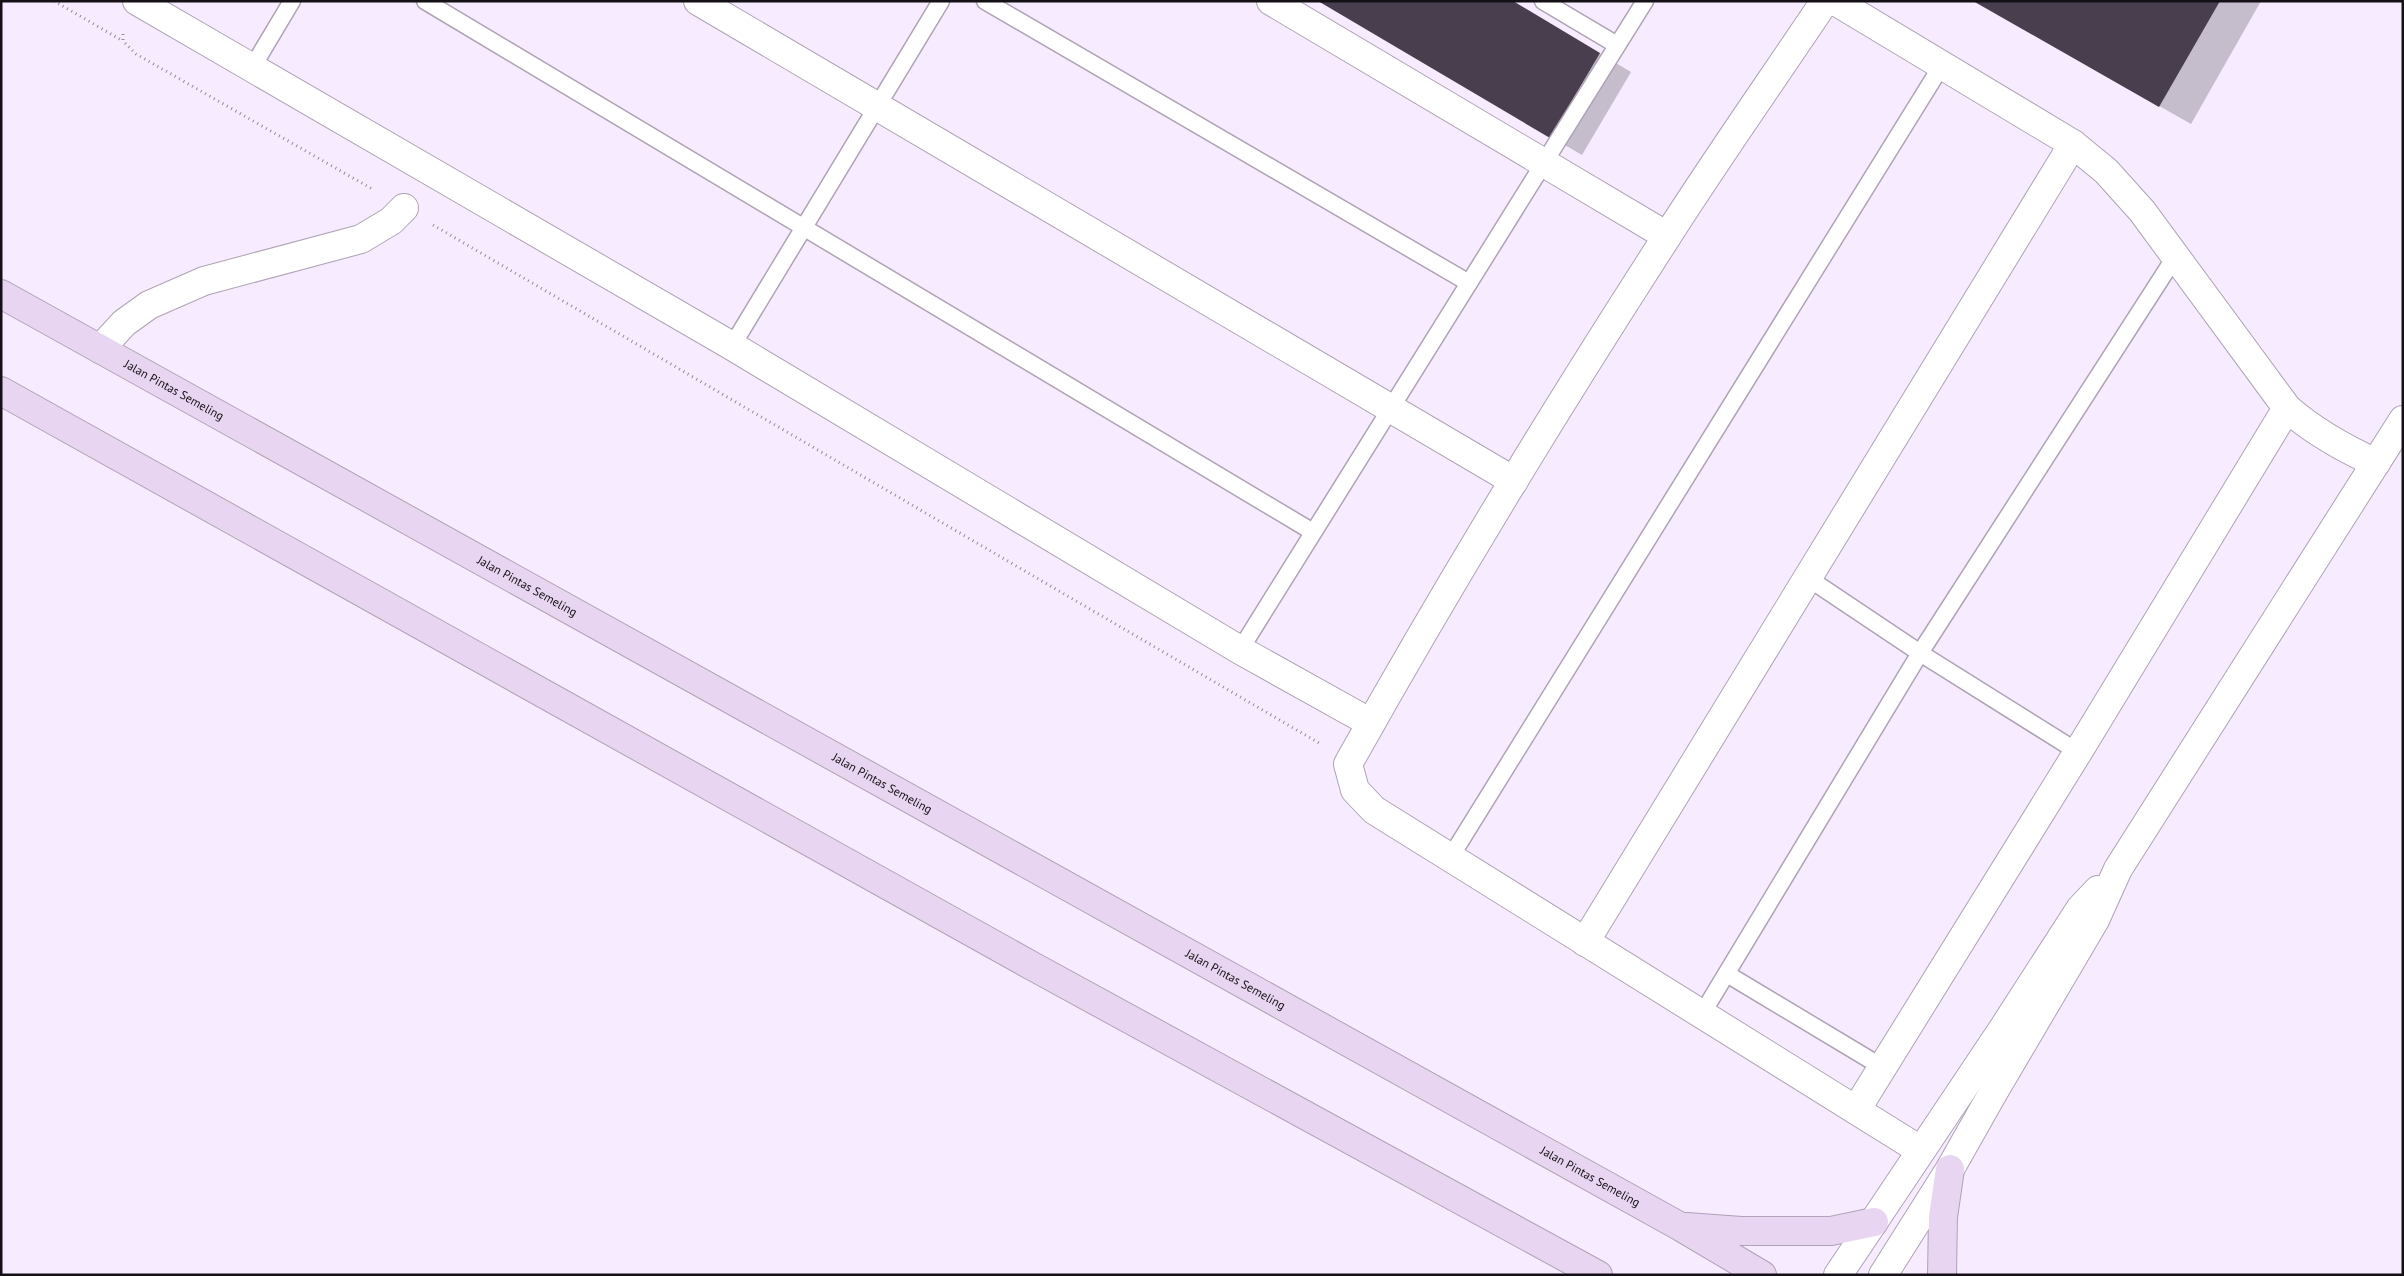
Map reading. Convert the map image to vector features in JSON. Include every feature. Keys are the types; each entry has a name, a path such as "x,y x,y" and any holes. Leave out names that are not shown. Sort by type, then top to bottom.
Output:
{"main road":[{"name":"Jalan Pintas Semeling","path":"1,294 1681,1227 1762,1275"},
{"path":"1,391 1034,967 1598,1275"},
{"path":"1942,1275 1943,1217 1950,1169"},
{"path":"1681,1227 1796,1232 1831,1230 1874,1222"}],"street":[{"path":"137,1 732,346 1240,650 1371,723"},
{"path":"698,1 1514,481"},
{"path":"1271,1 1666,236"},
{"path":"1825,1 1666,236 1514,481 1348,764 1355,790 1374,810 1920,1150"},
{"path":"1835,1 2074,144 2106,172 2142,211 2287,408 2335,444 2376,463"},
{"path":"1585,942 2074,144"},
{"path":"100,349 124,323 149,305 204,281 360,239 391,221 404,208"},
{"path":"1856,1110 2078,752 2287,408"},
{"path":"1883,1275 1950,1169 1997,1084 2095,920 2118,869 2403,420"},
{"path":"1838,1275 2004,1027 2080,909 2118,869"}],"lane":[{"path":"252,68 292,1"},
{"path":"425,1 1313,532"},
{"path":"732,346 941,1"},
{"path":"985,1 1469,283"},
{"path":"1543,1 1617,45"},
{"path":"1240,650 1645,1"},
{"path":"1450,858 1942,65"},
{"path":"1702,1014 1920,653 2175,257"},
{"path":"1808,578 1920,653 2078,752"},
{"path":"1727,974 1882,1067"}],"path":[{"path":"54,1 123,41 136,54 404,208 1331,751 1348,764"},
{"path":"122,29 123,41"}],"building":[{"path":"1318,1 1513,1 1600,53 1550,138"},
{"path":"1973,1 2220,1 2159,107"}]}
